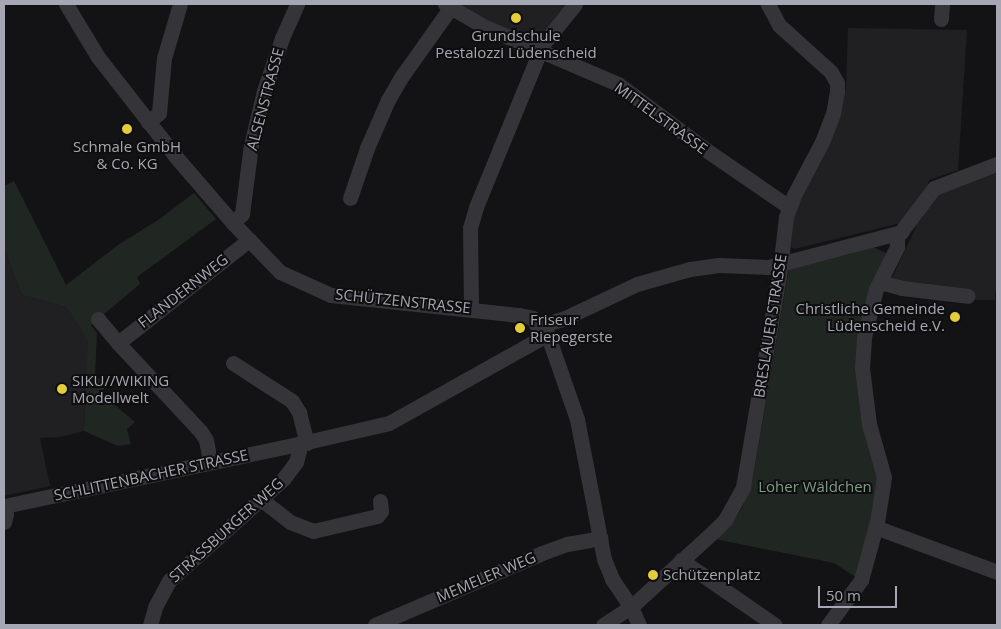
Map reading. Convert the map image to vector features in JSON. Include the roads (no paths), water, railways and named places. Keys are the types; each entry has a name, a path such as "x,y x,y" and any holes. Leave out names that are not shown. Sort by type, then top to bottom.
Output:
{"street":[{"name":"SCHÜTZENSTRASSE","path":"66,4 98,57 148,122 233,222 280,272 331,295 471,308 533,318 539,331 547,333 577,419 600,538 609,572 631,606 640,625"},
{"path":"148,122 159,113 163,63 180,4"},
{"name":"ALSENSTRASSE","path":"233,222 242,214 251,145 264,91 282,38 297,4"},
{"path":"471,308 470,228 476,207 540,50 575,4"},
{"name":"BRESLAUER STRASSE","path":"603,625 631,606 725,520 743,487 789,207 822,142 837,98 837,82 828,68 779,25 768,4"},
{"path":"941,19 942,4"},
{"path":"350,198 367,148 388,100 448,5"},
{"name":"MITTELSTRASSE","path":"448,5 485,27 618,84 709,152 789,207"},
{"path":"828,625 861,580 875,527 884,477 869,424 862,355 867,324 880,282 897,247 897,237 934,188 997,164"},
{"name":"SCHLITTENBACHER STRASSE","path":"4,506 389,423 541,338 549,323 565,318 637,284 667,275 719,265 768,267 901,232"},
{"name":"FLANDERNWEG","path":"118,343 249,240"},
{"path":"880,282 902,288 968,296"},
{"path":"98,319 201,432 206,440 210,462"},
{"path":"233,363 292,401 300,412 303,443"},
{"name":"STRASSBURGER WEG","path":"150,625 154,607 169,581 262,500 291,470 303,443"},
{"path":"262,500 290,522 313,531 377,516 382,509 380,501"},
{"path":"4,506 6,513 4,522"},
{"path":"875,527 997,572"},
{"name":"MEMELER WEG","path":"375,625 542,553 567,544 600,538"},
{"path":"681,560 703,578 775,625"}],"place":[{"name":"Grundschule Pestalozzi Lüdenscheid","path":"516,18"},
{"name":"Schmale GmbH & Co. KG","path":"127,129"},
{"name":"Christliche Gemeinde Lüdenscheid e.V.","path":"955,317"},
{"name":"Friseur Riepegerste","path":"520,328"},
{"name":"SIKU//WIKING Modellwelt","path":"62,389"},
{"name":"Schützenplatz","path":"653,575"}],"park label":[{"name":"Loher Wäldchen","path":"815,487"}]}
